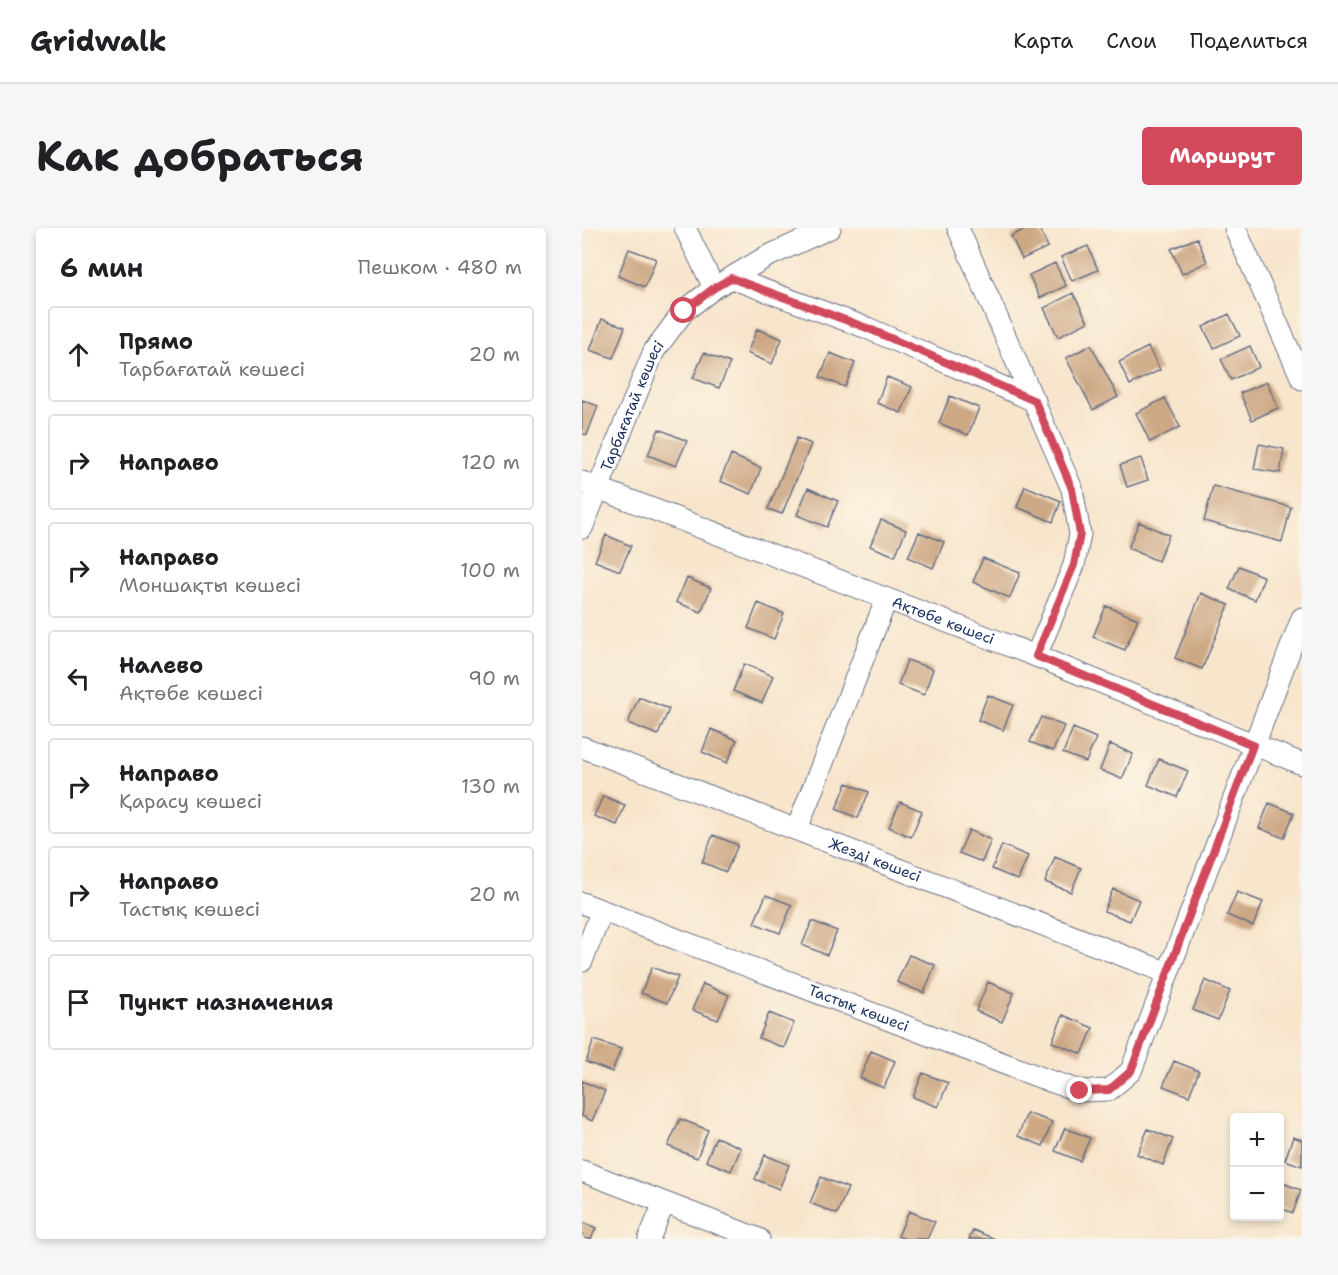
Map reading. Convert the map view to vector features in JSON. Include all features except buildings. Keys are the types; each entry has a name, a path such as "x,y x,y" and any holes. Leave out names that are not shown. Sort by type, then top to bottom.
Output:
{"street":[{"path":"686,228 722,283 867,328 1035,401"},
{"name":"Тарбағатай көшесі","path":"582,528 590,485 654,351 684,311 722,283 766,257 830,228"},
{"path":"958,228 1072,489 1080,534 1074,565 1036,656"},
{"path":"1235,228 1302,379"},
{"name":"Ақтөбе көшесі","path":"590,485 1036,656 1302,764"},
{"path":"797,829 886,600"},
{"path":"1167,974 1302,618"},
{"name":"Жезді көшесі","path":"582,747 1167,974"},
{"name":"Тастық көшесі","path":"582,903 1080,1091 1109,1090 1131,1071 1167,974"},
{"path":"582,961 602,910"},
{"path":"582,1171 759,1239"},
{"path":"649,1239 664,1203"}],"route":[{"path":"684,311 731,278 867,328 1035,401 1072,489 1080,534 1074,565 1036,656 1253,745 1131,1071 1109,1090 1080,1091"}]}
